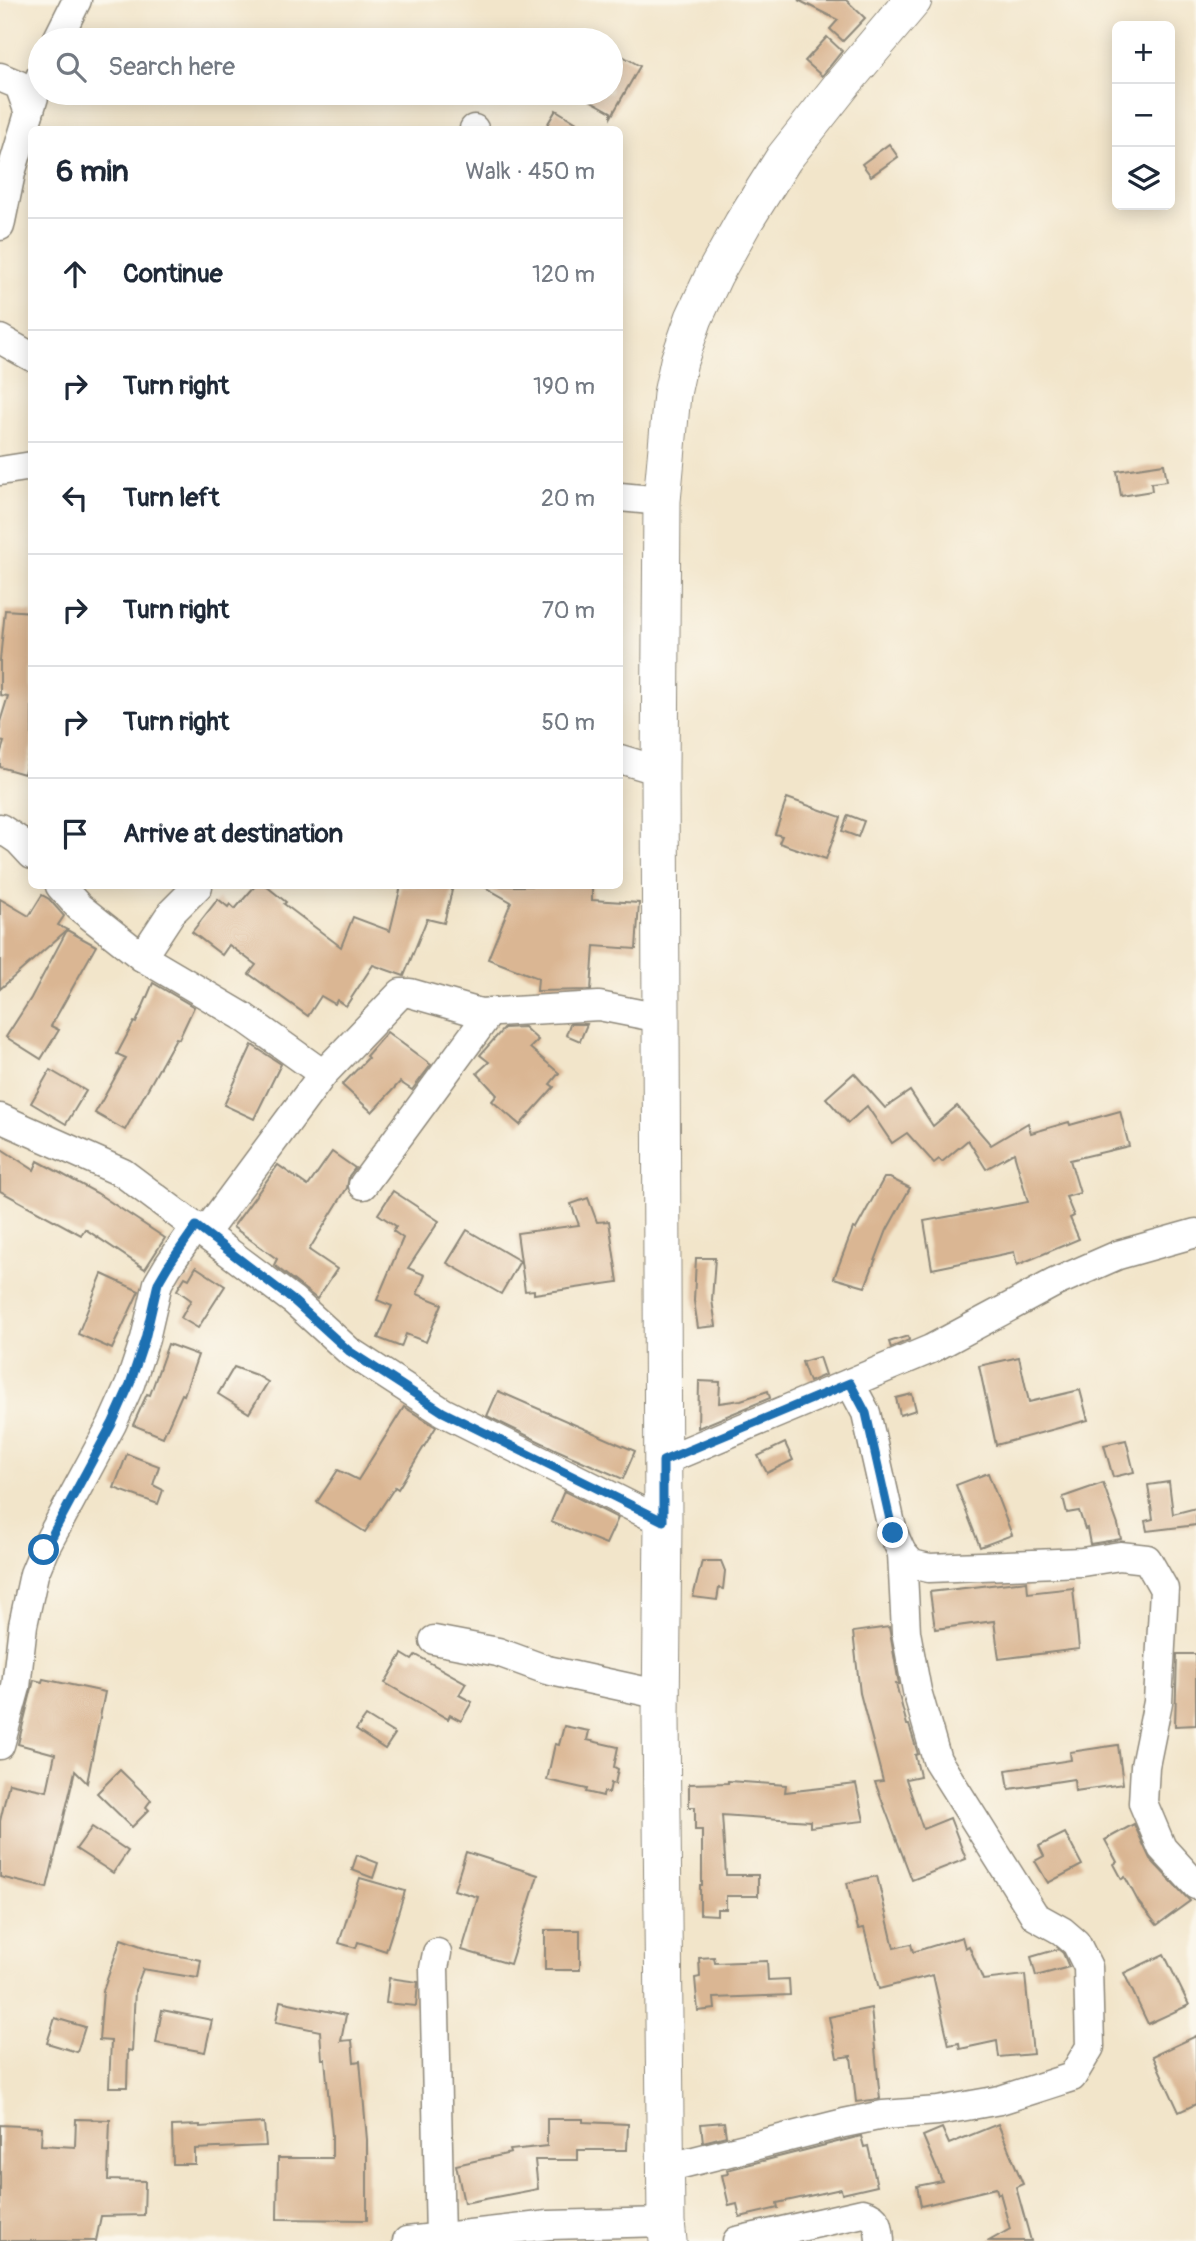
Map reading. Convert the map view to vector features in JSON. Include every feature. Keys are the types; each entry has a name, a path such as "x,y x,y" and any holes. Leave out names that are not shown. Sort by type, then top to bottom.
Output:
{"main road":[{"path":"667,2232 662,1695 660,771 662,501 672,394 679,361 694,318 714,275 784,158 913,0"}],"street":[{"path":"63,28 78,0"},
{"path":"0,77 19,85 29,113"},
{"path":"0,226 31,105"},
{"path":"0,339 28,355"},
{"path":"0,471 28,467"},
{"path":"623,497 662,501"},
{"path":"623,760 660,771"},
{"path":"0,828 28,851"},
{"path":"63,889 79,907 142,957 242,1016 323,1074"},
{"path":"142,957 171,913 195,889"},
{"path":"0,1745 16,1687 23,1625 34,1574 130,1384 145,1339 158,1283 168,1266 201,1230 323,1074 401,993 410,993 480,1013 599,1006 660,1018"},
{"path":"363,1185 490,1012"},
{"path":"0,1118 123,1172 294,1301 349,1351 443,1412 663,1521"},
{"path":"663,1461 931,1349 1054,1283 1118,1255 1196,1233"},
{"path":"850,1383 866,1413 893,1533 902,1553 912,1564 929,1568 1083,1562 1120,1556 1147,1559 1164,1589 1158,1702 1145,1766 1143,1803 1162,1848 1196,1885"},
{"path":"666,2168 844,2123 1000,2100 1072,2077 1090,2047 1088,1967 1076,1942 1035,1916 937,1760 917,1691 906,1632 902,1553"},
{"path":"435,1640 498,1652 547,1670 662,1695"},
{"path":"437,1953 434,1968 440,2238"},
{"path":"737,2241 863,2213 872,2215 879,2224 880,2241"},
{"path":"407,2241 548,2225 667,2232"}],"building":[{"path":"798,0 846,0 865,18 843,41 830,29 838,20"},
{"path":"827,37 842,51 822,76 805,61"},
{"path":"623,56 640,66 623,96"},
{"path":"598,105 618,105 611,117 611,112"},
{"path":"556,110 582,126 546,126"},
{"path":"889,144 898,157 871,176 862,164"},
{"path":"1164,464 1167,481 1151,483 1152,491 1121,496 1117,471"},
{"path":"5,610 28,612 28,760 24,774 0,767 4,742 0,741 0,722 8,696 0,695"},
{"path":"787,798 841,817 826,859 779,843 782,836 775,834"},
{"path":"848,815 864,821 858,837 842,831"},
{"path":"252,889 270,889 286,902 284,904 341,947 353,917 390,931 400,889 452,889 444,923 427,919 404,976 373,965 346,1006 337,1000 335,1004 321,996 308,1016 249,974 256,965 229,945 222,955 192,932 218,899 235,909"},
{"path":"488,889 592,889 592,900 639,903 636,949 594,946 591,990 537,991 538,978 488,959 511,902"},
{"path":"42,895 64,916 58,925 67,930 0,989 0,899 29,916"},
{"path":"67,930 96,946 51,1026 59,1030 41,1059 6,1037 31,998"},
{"path":"153,983 194,1007 179,1039 176,1038 125,1130 95,1113 126,1058 117,1054 134,1022 136,1023"},
{"path":"570,1024 587,1024 580,1041 566,1035"},
{"path":"524,1027 538,1040 530,1048 559,1073 550,1084 554,1087 520,1125 492,1101 497,1095 477,1073 489,1062 480,1055 504,1028"},
{"path":"387,1032 431,1065 412,1090 400,1082 372,1112 342,1085 368,1058 366,1056"},
{"path":"252,1045 281,1064 254,1119 224,1105"},
{"path":"50,1070 86,1091 66,1124 31,1103"},
{"path":"854,1073 885,1108 910,1091 933,1126 957,1106 991,1145 1028,1123 1031,1133 1120,1111 1129,1146 1070,1160 1080,1193 1066,1197 1074,1216 1070,1218 1079,1239 1017,1265 1014,1252 932,1269 924,1221 1028,1202 1014,1153 986,1169 968,1140 942,1162 939,1159 934,1163 907,1133 892,1143 867,1106 848,1123 826,1098"},
{"path":"0,1148 34,1170 38,1161 97,1193 165,1238 145,1269 85,1229 81,1235 0,1191"},
{"path":"332,1152 355,1168 349,1176 347,1188 309,1250 337,1269 317,1299 274,1265 277,1259 233,1227 278,1165 308,1186"},
{"path":"884,1178 890,1178 910,1188 887,1230 865,1287 834,1278 853,1228 856,1229"},
{"path":"393,1191 439,1221 408,1268 425,1275 417,1294 442,1304 426,1342 406,1334 401,1347 378,1338 392,1306 377,1300 403,1238 393,1231 396,1226 378,1214"},
{"path":"588,1198 597,1222 609,1221 618,1282 534,1294 534,1290 525,1291 517,1233 579,1225 571,1204"},
{"path":"467,1230 520,1261 501,1294 447,1263"},
{"path":"696,1258 715,1258 712,1300 716,1326 698,1328 694,1301"},
{"path":"196,1267 225,1286 198,1328 181,1318 191,1300 177,1290 185,1277 189,1279"},
{"path":"102,1274 139,1291 112,1349 78,1334"},
{"path":"908,1336 909,1340 891,1348 889,1342"},
{"path":"168,1344 198,1355 184,1395 182,1394 163,1437 133,1425 147,1394 150,1395"},
{"path":"819,1357 825,1375 809,1382 802,1362"},
{"path":"1019,1357 1029,1402 1080,1390 1088,1420 996,1445 979,1366"},
{"path":"234,1367 268,1382 249,1413 218,1394"},
{"path":"699,1381 720,1382 719,1403 741,1400 768,1391 770,1398 698,1428"},
{"path":"498,1391 635,1451 623,1479 487,1416"},
{"path":"912,1394 916,1410 900,1415 896,1398"},
{"path":"404,1407 436,1427 398,1489 395,1487 365,1532 317,1502 338,1470 358,1480"},
{"path":"1126,1440 1134,1472 1113,1477 1104,1445"},
{"path":"785,1443 793,1460 767,1473 758,1456"},
{"path":"127,1454 159,1466 153,1485 163,1490 158,1504 114,1488"},
{"path":"988,1473 1012,1535 980,1547 956,1485"},
{"path":"1169,1482 1173,1514 1196,1508 1196,1525 1147,1531 1145,1521 1153,1519 1148,1485"},
{"path":"1103,1483 1121,1539 1090,1544 1087,1528 1085,1529 1079,1511 1067,1513 1063,1497"},
{"path":"564,1491 618,1518 606,1544 551,1522"},
{"path":"702,1561 721,1561 725,1571 723,1589 719,1588 717,1600 693,1597"},
{"path":"1027,1581 1028,1593 1073,1588 1079,1649 999,1659 994,1621 935,1629 930,1592"},
{"path":"889,1627 899,1684 896,1684 918,1754 915,1755 920,1776 906,1779 923,1829 950,1818 966,1859 912,1880 875,1782 883,1781 860,1693 853,1632"},
{"path":"402,1654 412,1660 416,1655 466,1683 459,1695 472,1702 461,1721 450,1715 448,1719 385,1683"},
{"path":"1177,1654 1196,1654 1196,1725 1175,1726"},
{"path":"43,1679 105,1692 87,1783 75,1771 47,1888 0,1877 0,1821 9,1783 47,1791 55,1754 18,1744 34,1680 42,1682"},
{"path":"366,1716 395,1734 385,1749 356,1730"},
{"path":"564,1726 589,1731 587,1740 618,1747 614,1767 618,1769 615,1784 611,1783 609,1793 604,1792 603,1796 586,1792 587,1789 547,1780 555,1744 559,1745"},
{"path":"1118,1745 1123,1784 1075,1791 1074,1779 1009,1789 1006,1770 1071,1760 1070,1752"},
{"path":"120,1770 151,1800 146,1807 149,1810 132,1827 97,1793"},
{"path":"728,1781 786,1785 785,1792 856,1784 864,1821 810,1827 810,1821 722,1815 726,1875 758,1875 758,1896 726,1896 726,1909 717,1909 717,1915 700,1914 702,1830 695,1830 695,1807 689,1807 689,1784"},
{"path":"1134,1824 1150,1859 1190,1901 1157,1925 1139,1903 1125,1877 1122,1879 1114,1864 1117,1862 1105,1840"},
{"path":"92,1827 128,1851 113,1873 76,1849"},
{"path":"1065,1833 1082,1865 1048,1883 1035,1861 1044,1856 1039,1846"},
{"path":"466,1852 538,1875 510,1964 462,1950 478,1897 454,1890"},
{"path":"357,1855 378,1863 373,1878 352,1870"},
{"path":"877,1876 894,1948 911,1944 913,1952 962,1937 965,1948 969,1946 983,1980 1025,1975 1033,2054 999,2057 997,2041 960,2049 959,2043 949,2045 933,1975 879,1989 864,1928 858,1929 847,1883"},
{"path":"360,1878 405,1891 386,1951 358,1942 356,1948 339,1943"},
{"path":"545,1930 580,1930 580,1970 545,1970"},
{"path":"121,1939 158,1952 201,1960 198,1978 143,1969 135,1990 127,2087 109,2087 111,2041 99,2040 103,1991"},
{"path":"1058,1949 1063,1953 1069,1967 1036,1976 1031,1957"},
{"path":"1164,1954 1189,2005 1148,2024 1124,1973"},
{"path":"714,1957 715,1963 767,1961 768,1980 789,1979 790,1995 714,1998 715,2009 698,2011 695,1978 700,1977 699,1958"},
{"path":"389,1978 418,1982 416,2006 386,2003"},
{"path":"280,2001 346,2015 341,2041 352,2040 354,2062 360,2061 367,2140 367,2220 277,2219 278,2158 332,2158 325,2059 322,2059 320,2031 276,2022"},
{"path":"871,2008 880,2099 856,2102 851,2056 837,2058 829,2017"},
{"path":"162,2010 212,2020 205,2052 156,2043"},
{"path":"55,2018 85,2027 77,2052 47,2043"},
{"path":"1196,2036 1196,2104 1179,2112 1153,2056"},
{"path":"76,2119 110,2120 108,2180 145,2181 144,2215 101,2216 96,2241 0,2241 0,2125 42,2127 41,2145 75,2147"},
{"path":"547,2119 583,2119 583,2122 628,2124 627,2150 578,2150 578,2160 535,2160 538,2189 464,2203 456,2165 511,2153 510,2150 547,2146"},
{"path":"724,2122 726,2136 703,2142 701,2124"},
{"path":"264,2123 266,2146 195,2149 195,2164 173,2164 172,2126"},
{"path":"998,2124 1023,2184 1016,2187 1031,2241 989,2241 1010,2229 1000,2193 998,2194 996,2188 921,2206 917,2186 942,2181 923,2136 942,2128 949,2144"},
{"path":"861,2136 864,2147 868,2146 877,2186 842,2194 841,2189 777,2203 778,2208 740,2217 737,2204 729,2206 722,2175 728,2174 727,2170"}],"route":[{"path":"44,1550 112,1424 130,1384 145,1339 158,1283 196,1226 294,1301 349,1351 443,1412 663,1521 663,1461 850,1383 866,1413 893,1533"}]}
